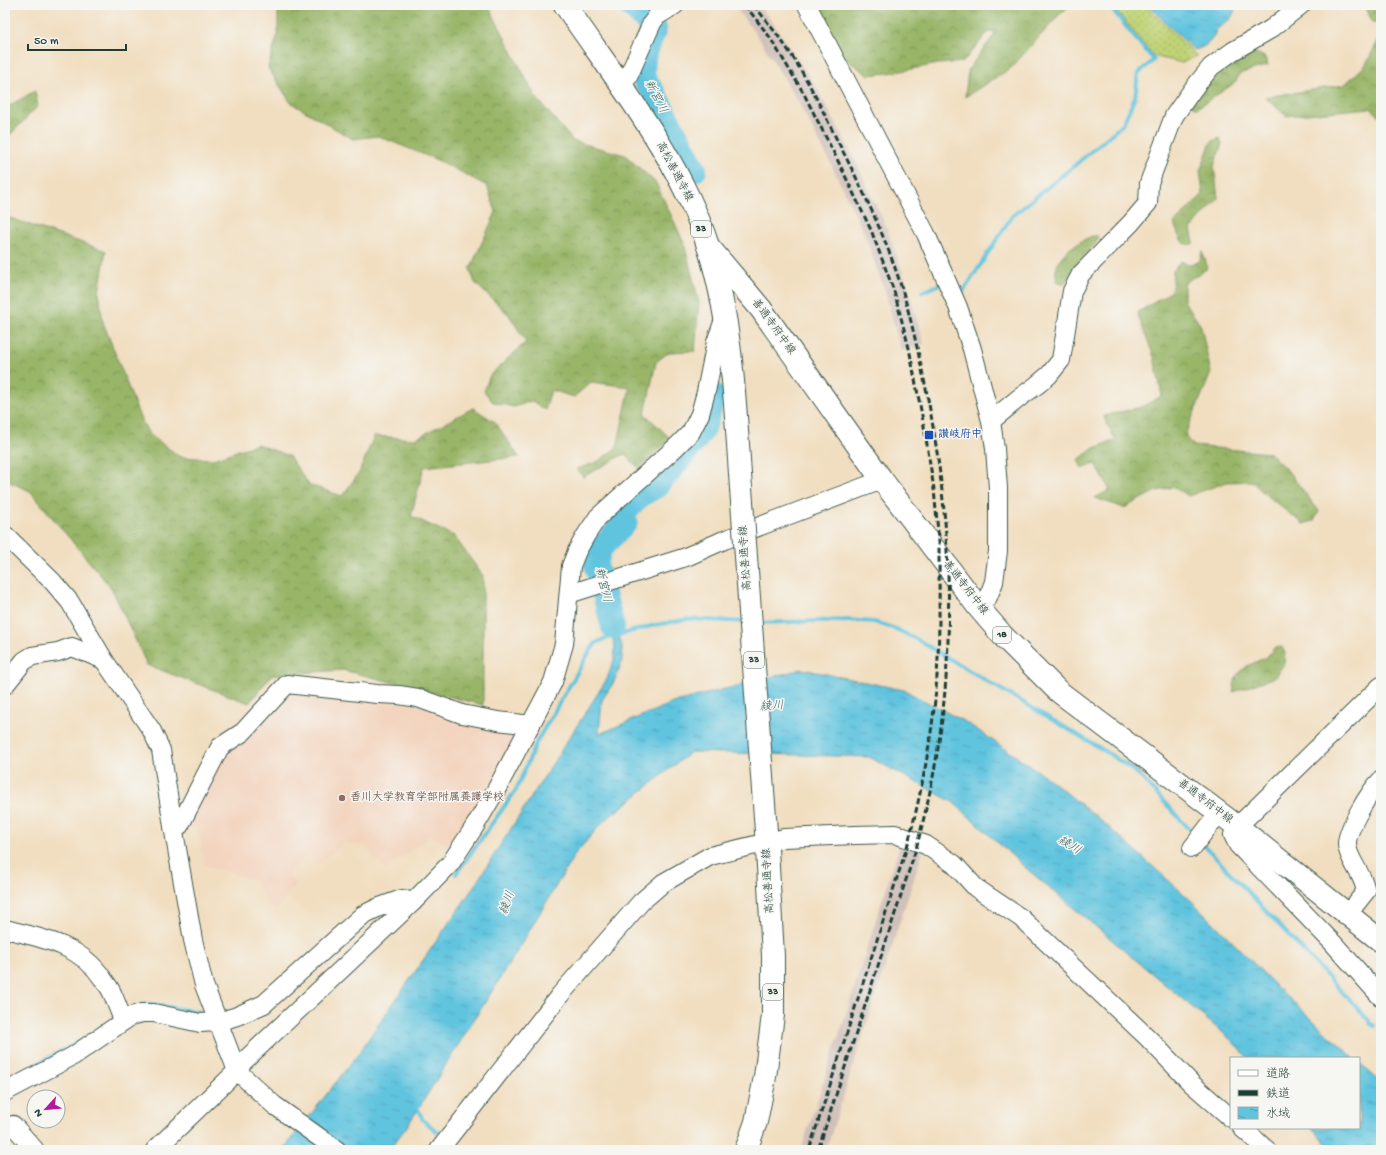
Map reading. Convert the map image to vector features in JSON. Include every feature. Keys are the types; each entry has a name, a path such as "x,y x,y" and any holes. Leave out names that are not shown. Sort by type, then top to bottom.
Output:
{"main road":[{"name":"高松善通寺線","path":"565,5 657,139 687,195 708,246 725,315 736,411 773,956 773,1015 765,1077 756,1122 746,1150"},
{"name":"善通寺府中線","path":"708,246 754,301 882,480 979,608 1003,636 1058,691 1238,827 1381,941"},
{"path":"725,315 733,306 742,300 749,298 754,301"}],"street":[{"path":"621,86 628,77 657,16 676,5"},
{"path":"807,5 922,227 958,307 972,349 991,421 998,488 998,551 994,582 988,597 979,608"},
{"path":"991,421 1018,398 1037,386 1049,375 1061,360 1072,291 1081,274 1131,223 1148,203 1149,183 1174,116 1193,89 1211,67 1233,51 1271,29 1301,5"},
{"path":"155,1150 237,1071 242,1062 413,902 450,864 496,790 554,682 564,644 571,566 586,535 598,518 660,463 691,432 700,414 716,342 725,315"},
{"path":"569,594 686,557 724,540 882,480"},
{"path":"5,535 53,582 70,602 104,660 152,731 161,750 193,940 204,984 237,1071 274,1105 337,1150"},
{"path":"5,685 24,661 32,656 58,652 72,647 104,660"},
{"path":"173,826 180,825 220,747 242,732 287,684 418,698 462,714 498,721 531,725"},
{"path":"1381,686 1238,827 1234,835 1238,845 1333,943 1381,997"},
{"path":"1347,915 1366,891 1363,880 1351,857 1347,845 1350,834 1368,796 1381,780"},
{"path":"1197,841 1219,813"},
{"path":"439,1150 560,995 641,902 663,883 710,856 766,837 784,838 895,834 926,845 954,864 976,888 1021,918 1148,1038 1191,1083 1230,1117"},
{"path":"5,1092 73,1056 121,1016 131,1016 154,1012 200,1023 218,1022 237,1016 264,1004 363,916 377,908 402,899 413,902"},
{"path":"5,929 44,939 69,948 92,965 103,978 113,995 121,1016"},
{"path":"5,1128 13,1125 35,1150"},
{"path":"1243,1129 1267,1150"}],"shaded area":[{"path":"734,5 759,5 778,30 815,85 852,154 885,224 907,284 924,344 901,351 886,294 864,233 831,164 796,98 761,41"},
{"path":"291,689 428,706 439,718 465,719 518,729 492,786 452,848 430,836 386,870 365,846 343,844 318,864 308,852 287,874 296,885 277,910 268,906 255,881 205,865 197,830 185,824 225,749"},
{"path":"900,845 923,851 826,1150 801,1150 848,1008"}],"green space":[{"path":"278,5 488,5 535,96 573,141 625,155 656,183 684,243 699,303 695,351 669,352 656,362 645,414 671,439 639,468 624,454 583,477 577,469 597,462 617,447 630,387 591,382 574,397 551,390 545,410 532,401 514,407 493,402 484,391 490,375 526,342 509,315 475,283 470,269 496,212 487,186 442,162 378,136 353,139 291,103 268,68 278,34"},
{"path":"816,5 1071,5 1060,14 1011,68 965,97 968,70 996,33 988,32 963,62 938,64 896,72 868,75 842,56"},
{"path":"1112,5 1145,5 1197,56 1182,63 1153,56"},
{"path":"1365,5 1381,5 1381,24 1372,22"},
{"path":"1381,35 1381,117 1370,108 1286,116 1265,97 1344,85 1365,66"},
{"path":"1255,53 1265,57 1268,65 1239,74 1236,82 1197,108 1188,103 1214,74 1234,61"},
{"path":"35,91 38,106 5,140 5,108"},
{"path":"1219,138 1222,144 1214,166 1218,198 1191,229 1194,243 1186,244 1180,239 1174,223 1203,194 1200,171 1211,142"},
{"path":"5,207 7,217 106,251 99,293 103,322 141,420 149,434 180,457 213,459 257,444 289,456 309,485 342,496 359,473 374,436 415,439 473,408 495,422 519,457 424,467 411,516 454,536 483,576 483,705 343,670 272,675 249,703 147,665 112,589 30,491 5,480"},
{"path":"1092,236 1098,236 1096,243 1076,265 1064,284 1057,281 1057,265 1060,259 1071,248"},
{"path":"1202,251 1208,268 1184,283 1184,301 1201,326 1211,373 1185,435 1194,446 1270,453 1288,471 1319,511 1314,521 1303,524 1266,495 1251,481 1227,482 1188,496 1173,487 1154,492 1124,508 1095,498 1110,490 1095,464 1082,468 1078,460 1094,448 1116,440 1108,427 1104,416 1141,407 1162,396 1154,357 1137,313 1172,291 1173,271 1181,261 1191,265 1200,261"},
{"path":"1282,647 1285,653 1284,664 1275,677 1233,692 1236,676 1247,666 1267,657 1274,648"}],"water":[{"path":"1148,5 1236,5 1231,18 1216,30 1211,41 1205,46 1194,50"},
{"name":"綾川","path":"608,594 622,647 622,661 614,682 602,700 599,734 675,702 802,669 904,690 967,723 1041,773 1097,817 1194,903 1279,989 1353,1057 1247,1057 1229,1038 1027,869 953,802 869,757 691,752 603,822 575,854 519,948 408,1125 389,1150 283,1150 358,1054 469,894 607,679 614,660 615,647 602,595"},
{"path":"1360,1064 1381,1082 1381,1150 1332,1150 1313,1129 1360,1129"}],"waterway":[{"name":"新宮川","path":"630,5 655,29 644,57 643,77 654,93 695,170"},
{"path":"959,292 961,295 1012,216 1123,124 1135,97 1138,73 1154,60 1109,5"},
{"path":"922,292 943,283"},
{"name":"新宮川","path":"613,627 596,565 600,549 626,522 621,515 641,495 657,486 695,441 704,428 714,395"},
{"path":"456,874 516,790 537,741 596,643 604,639 655,625 689,619 745,622"},
{"path":"757,623 847,620 874,622 896,629 916,639 1105,751 1136,772 1196,836"},
{"path":"1202,843 1374,1026"},
{"path":"143,1005 151,1004 199,1012"},
{"path":"5,1081 79,1042"},
{"path":"416,1105 423,1120 438,1132"},
{"path":"457,1146 462,1150"}],"railway":[{"path":"745,5 769,36 803,92 871,230 894,291 909,348 924,426 934,489 939,535 939,623 937,676 930,741 922,784 907,847 809,1150"},
{"path":"754,5 800,68 811,88 864,193 896,270 909,314 926,389 941,483 946,530 948,578 946,672 942,719 931,787 916,849 818,1150"}],"place":[{"name":"讃岐府中","path":"929,435"},
{"name":"香川大学教育学部附属養護学校","path":"342,798"}]}
